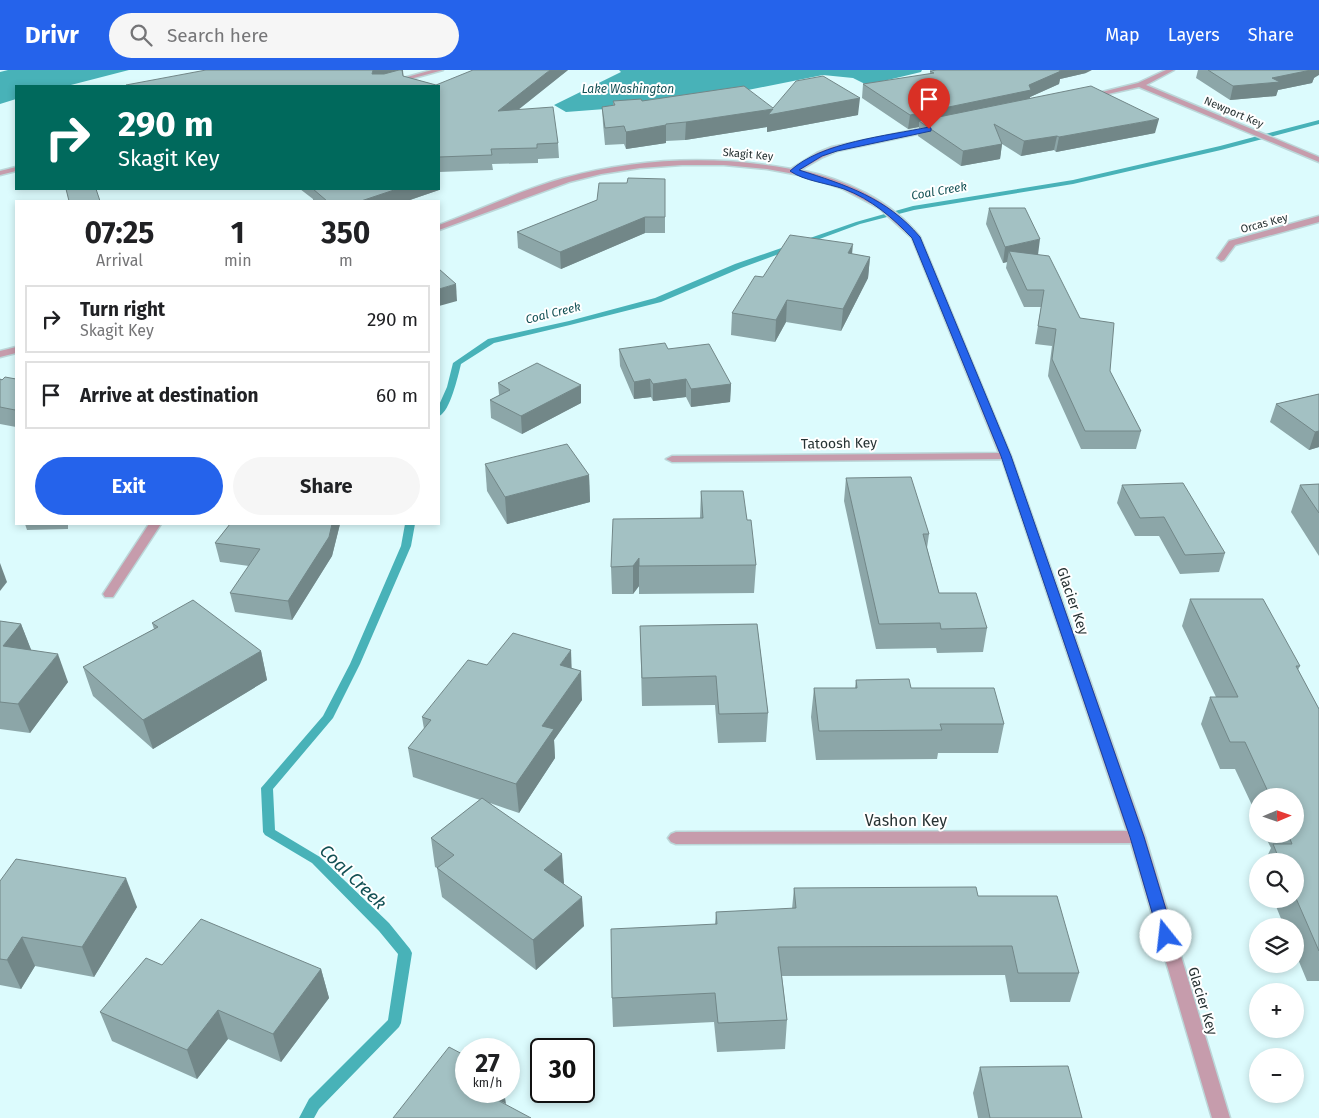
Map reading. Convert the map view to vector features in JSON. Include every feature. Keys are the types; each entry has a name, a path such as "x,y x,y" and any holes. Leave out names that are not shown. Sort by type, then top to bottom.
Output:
{"street":[{"path":"382,85 440,70"},
{"path":"1078,98 1140,85 1171,70"},
{"name":"Newport Key","path":"1140,85 1319,160"},
{"path":"793,171 820,155 835,149 942,127"},
{"name":"Skagit Key","path":"440,228 564,180 602,170 649,165 704,163 793,171"},
{"path":"0,173 15,169"},
{"name":"Glacier Key","path":"793,171 848,188 881,206 916,237 1006,456 1137,837 1221,1118"},
{"name":"Orcas Key","path":"1221,258 1232,243 1319,219"},
{"path":"0,354 15,350"},
{"name":"Tatoosh Key","path":"672,460 1006,456"},
{"path":"109,594 154,525"},
{"name":"Vashon Key","path":"676,838 1137,837"}],"water":[{"path":"8,70 129,70 71,85 15,85 15,99 0,104 0,72"},
{"name":"Lake Washington","path":"619,70 922,70 921,72 867,85 853,78 823,75 683,103 566,112 554,105 621,72"}],"building":[{"path":"206,70 373,70 372,74 384,74 402,70 403,76 436,85 126,85"},
{"path":"473,70 550,70 498,111 553,107 558,143 537,144 537,148 491,149 492,155 440,157 440,85 436,85"},
{"path":"1208,70 1311,70 1272,78 1280,82 1233,86"},
{"path":"930,71 1061,71 1029,85 1031,90 910,115 863,84 934,73"},
{"path":"823,76 860,98 768,115 773,109 666,124 626,132 624,126 605,128 602,107 615,105 613,101 641,99 642,101 744,86 773,108 796,81"},
{"path":"1091,86 1159,119 1059,137 1024,141 994,124 1002,144 963,151 919,121"},
{"path":"628,178 665,179 665,217 645,217 560,252 517,232 597,200 599,183 627,183"},
{"path":"66,190 96,190 100,200 69,200"},
{"path":"314,190 394,190 364,200 326,200"},
{"path":"989,208 1025,208 1040,239 1005,247"},
{"path":"790,235 853,244 848,253 870,257 843,309 787,300 776,320 732,313 755,276 763,277"},
{"path":"1009,251 1049,256 1080,318 1114,323 1110,371 1141,431 1085,431 1052,359 1056,329 1038,326 1044,290 1027,290"},
{"path":"440,270 456,284 440,289"},
{"path":"665,343 668,349 709,344 731,384 691,389 686,379 653,384 650,379 634,382 619,349"},
{"path":"537,363 581,385 521,416 490,400 510,390 498,383"},
{"path":"5,377 15,379 15,410 0,407 0,379 2,380"},
{"path":"1319,394 1319,431 1315,432 1276,404"},
{"path":"567,444 589,475 505,497 485,464"},
{"path":"911,477 929,534 923,534 939,593 976,593 987,628 941,629 940,623 879,624 846,478"},
{"path":"1183,483 1225,553 1185,555 1164,517 1140,518 1122,485"},
{"path":"1319,484 1319,513 1300,485"},
{"path":"701,491 743,491 747,520 751,520 756,565 639,566 639,558 633,566 611,567 613,519 703,518"},
{"path":"229,525 332,525 329,537 288,601 230,593 260,549 215,543"},
{"path":"1190,599 1263,599 1300,666 1296,666 1319,709 1319,951 1300,908 1304,908 1304,853 1277,853 1273,844 1304,843 1304,788 1266,788 1245,742 1230,742 1210,697 1238,697"},
{"path":"193,600 261,651 143,720 83,667 158,627 152,623"},
{"path":"0,621 21,624 3,646 58,654 18,704 0,702"},
{"path":"757,624 768,713 719,714 716,676 642,678 640,626"},
{"path":"513,633 571,650 560,665 581,671 542,726 554,729 516,784 408,748 431,720 422,717 468,660 487,665"},
{"path":"909,679 911,688 994,688 1004,724 940,724 942,730 819,731 814,688 857,688 856,680"},
{"path":"482,798 562,854 544,870 582,897 533,940 437,868 454,855 431,838"},
{"path":"16,859 126,878 82,947 22,937 7,960 0,959 0,881"},
{"path":"976,887 978,896 1057,896 1079,973 1018,973 1012,946 778,947 787,1020 718,1023 715,993 612,998 611,929 717,924 716,912 796,908 794,888"},
{"path":"201,919 321,969 273,1034 218,1010 187,1050 100,1012 146,958 162,965"},
{"path":"449,1047 455,1050 455,1103 503,1103 531,1118 393,1118"},
{"path":"1068,1066 1082,1118 990,1118 980,1067"}],"waterway":[{"name":"Coal Creek","path":"440,412 451,387 457,363 491,341 658,300 738,266 858,223 913,208 1073,182 1221,148 1319,122"},
{"name":"Coal Creek","path":"306,1118 314,1104 394,1023 405,953 384,927 316,860 269,832 267,788 327,718 355,664 406,546 410,525"}],"route":[{"path":"929,129 835,149 820,155 793,171 848,188 876,202 899,220 916,237 1006,456 1137,837 1166,936"}]}
